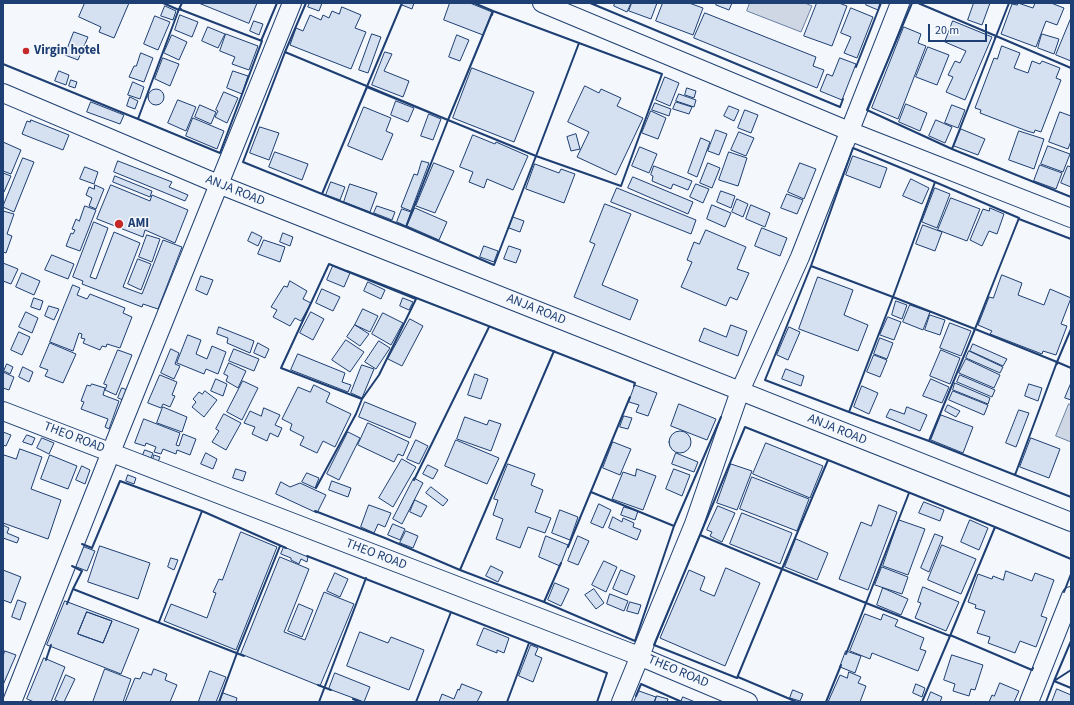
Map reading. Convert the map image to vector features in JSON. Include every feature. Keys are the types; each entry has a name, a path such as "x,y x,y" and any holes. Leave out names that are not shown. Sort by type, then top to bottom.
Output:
{"street":[{"path":"12,702 218,184 292,3"},
{"path":"542,3 849,131 1071,218"},
{"path":"621,702 694,524 740,391 800,257 900,3"},
{"name":"ANJA ROAD","path":"3,93 218,184 1071,522"},
{"name":"THEO ROAD","path":"3,410 639,656 748,702"},
{"path":"1028,702 1071,596"}],"shaded area":[{"path":"750,3 805,3 812,6 801,32 747,11"},
{"path":"1069,404 1071,405 1071,442 1056,436"}],"building":[{"path":"85,3 129,3 114,38 99,32 101,27 79,17"},
{"path":"199,3 257,3 249,23"},
{"path":"310,3 322,3 319,11 308,7"},
{"path":"403,3 414,3 412,9 402,5"},
{"path":"450,3 470,3 492,12 483,35 444,20"},
{"path":"615,3 631,3 627,12 614,6"},
{"path":"632,3 657,3 651,19 629,11"},
{"path":"663,3 689,3 703,8 693,35 656,21"},
{"path":"717,3 732,3 729,10 716,5"},
{"path":"817,3 839,3 847,6 832,46 804,36"},
{"path":"867,3 880,3 878,10 866,5"},
{"path":"974,3 990,3 982,25 968,20"},
{"path":"1018,3 1033,8 1035,3 1051,3 1064,8 1057,25 1046,21 1036,47 1001,34 1012,4 1017,5"},
{"path":"165,6 176,11 173,20 161,16"},
{"path":"342,7 361,15 355,28 366,32 351,69 290,45 296,28 303,31 310,15 321,20 323,15 329,18 332,11 339,14"},
{"path":"851,8 873,17 857,58 844,53 851,37 841,33"},
{"path":"705,13 816,57 813,66 824,70 817,88 694,38"},
{"path":"180,15 198,22 192,37 175,30"},
{"path":"155,16 170,22 158,50 144,44"},
{"path":"1071,18 1071,61 1056,55"},
{"path":"254,21 263,24 259,35 250,31"},
{"path":"953,21 992,37 965,100 946,92 953,77 948,75 955,61 960,63 966,51 945,42"},
{"path":"208,27 225,34 218,48 202,41"},
{"path":"904,27 921,34 918,43 926,46 898,119 872,108"},
{"path":"74,32 88,37 78,60 65,55"},
{"path":"226,34 258,46 249,70 232,64 235,57 220,51"},
{"path":"372,34 381,37 368,73 359,70"},
{"path":"1042,34 1059,39 1054,54 1038,48"},
{"path":"172,35 187,42 179,60 164,53"},
{"path":"457,35 469,40 460,61 449,57"},
{"path":"1002,46 1020,53 1014,68 1028,73 1032,61 1040,64 1042,61 1060,68 1056,78 1061,80 1041,132 1035,130 1034,133 1027,131 980,113 981,110 975,108 994,58 997,59"},
{"path":"928,47 949,55 937,85 916,77"},
{"path":"385,52 392,54 384,71 409,81 403,97 372,85"},
{"path":"141,53 153,58 144,82 129,77 134,66 136,66"},
{"path":"163,58 179,64 170,86 155,79"},
{"path":"840,58 856,64 842,100 820,91 827,74 832,76"},
{"path":"472,68 534,92 514,142 453,118"},
{"path":"59,71 69,75 66,85 55,81"},
{"path":"233,71 248,76 242,94 227,88"},
{"path":"665,77 679,83 670,106 656,100"},
{"path":"71,80 77,82 75,88 69,86"},
{"path":"133,82 144,87 140,99 128,95"},
{"path":"585,86 599,93 601,89 621,98 617,106 643,118 616,175 577,157 589,132 568,122"},
{"path":"687,88 696,91 694,98 685,95"},
{"path":"153,89 159,89 164,94 162,103 159,105 153,105 148,100 148,94"},
{"path":"224,92 238,98 227,123 215,117 218,111 216,110"},
{"path":"679,94 696,100 694,107 676,101"},
{"path":"130,97 138,101 135,109 127,106"},
{"path":"178,100 196,107 186,131 168,123"},
{"path":"396,101 414,108 408,122 391,115"},
{"path":"91,102 124,115 120,124 87,112"},
{"path":"676,102 692,107 689,114 673,109"},
{"path":"655,103 671,109 669,116 652,110"},
{"path":"906,104 927,113 920,131 899,122"},
{"path":"200,105 216,112 211,124 195,117"},
{"path":"952,105 965,110 958,128 945,123"},
{"path":"729,106 739,110 734,121 724,116"},
{"path":"364,107 391,118 386,131 393,134 382,160 348,146"},
{"path":"745,110 758,115 751,133 738,128"},
{"path":"651,111 666,118 658,139 642,133"},
{"path":"1060,112 1071,116 1071,141 1068,149 1049,142"},
{"path":"429,114 441,119 433,140 421,136"},
{"path":"193,118 224,131 217,149 186,136"},
{"path":"31,120 69,135 63,150 22,134 27,121 30,122"},
{"path":"936,120 952,127 945,143 929,136"},
{"path":"260,127 279,133 269,160 250,153"},
{"path":"961,129 985,139 978,155 954,146"},
{"path":"716,130 727,134 719,155 708,151"},
{"path":"1019,131 1044,139 1034,169 1009,160"},
{"path":"739,132 754,138 746,156 731,150"},
{"path":"576,134 580,149 571,151 567,137"},
{"path":"473,135 495,144 496,142 528,156 513,190 487,179 484,188 469,182 473,172 460,167"},
{"path":"701,138 710,142 697,177 688,173"},
{"path":"3,142 21,150 11,174 3,171"},
{"path":"1048,146 1070,154 1063,172 1041,164"},
{"path":"640,147 657,154 649,173 632,166"},
{"path":"275,152 308,164 302,180 269,167"},
{"path":"729,152 747,158 738,186 719,180"},
{"path":"853,156 887,168 880,188 846,175"},
{"path":"23,158 34,162 14,212 3,207"},
{"path":"118,161 172,182 169,187 188,195 185,201 114,172"},
{"path":"422,161 429,163 411,211 401,207 414,174 417,175"},
{"path":"434,163 454,171 435,213 416,206"},
{"path":"708,163 720,168 712,188 700,183"},
{"path":"800,163 816,169 804,199 788,192"},
{"path":"535,164 559,173 561,169 575,174 564,203 526,189"},
{"path":"1040,165 1062,173 1056,189 1034,181"},
{"path":"654,166 692,181 688,190 673,184 671,189 652,181 653,176 651,175"},
{"path":"1068,166 1071,167 1071,187 1061,183"},
{"path":"85,167 98,172 94,184 80,179"},
{"path":"3,173 11,176 4,192 3,191"},
{"path":"115,176 152,191 150,197 113,182"},
{"path":"633,177 693,202 688,214 628,188"},
{"path":"911,179 929,188 922,204 903,196"},
{"path":"331,182 345,187 340,200 326,195"},
{"path":"350,184 377,193 370,212 344,202"},
{"path":"696,184 709,189 703,203 690,197"},
{"path":"95,185 104,189 96,209 89,206 92,198 86,195 89,187 94,189"},
{"path":"111,185 150,201 152,195 188,210 175,243 145,230 143,237 97,219"},
{"path":"617,188 696,220 691,234 611,202"},
{"path":"935,188 950,194 937,228 922,222"},
{"path":"721,191 735,196 731,208 717,202"},
{"path":"787,194 803,200 797,214 781,208"},
{"path":"951,198 980,209 967,241 938,230"},
{"path":"737,199 748,204 743,217 732,212"},
{"path":"605,204 631,214 602,285 638,300 630,320 574,297 595,244 590,242"},
{"path":"712,205 731,213 725,227 707,219"},
{"path":"751,205 770,213 765,227 746,219"},
{"path":"85,206 96,210 80,251 66,246 71,233 73,234 75,230 72,229 76,219 79,221"},
{"path":"377,206 395,212 392,220 374,213"},
{"path":"415,208 447,222 439,240 407,226"},
{"path":"990,208 1004,214 997,234 989,231 982,246 970,240 983,209 989,211"},
{"path":"402,209 411,212 406,226 397,222"},
{"path":"3,211 14,214 7,234 12,236 6,253 3,252"},
{"path":"513,217 524,221 520,232 509,228"},
{"path":"94,222 108,228 90,277 96,279 114,232 140,243 123,287 142,294 163,240 182,247 158,309 143,304 142,307 82,284 83,281 73,277"},
{"path":"923,225 942,232 935,251 916,244"},
{"path":"762,228 787,238 780,256 755,246"},
{"path":"706,230 746,247 737,269 749,273 737,300 730,297 726,306 681,287 692,262 687,260 694,242 699,244"},
{"path":"252,232 262,237 258,246 248,241"},
{"path":"283,233 293,237 290,246 280,242"},
{"path":"147,235 160,239 152,262 139,257"},
{"path":"264,240 285,247 280,262 258,254"},
{"path":"484,246 498,251 494,262 480,257"},
{"path":"509,246 521,250 516,263 504,259"},
{"path":"52,255 74,264 68,279 45,270"},
{"path":"138,259 151,264 141,290 128,284"},
{"path":"3,263 18,269 11,284 3,281"},
{"path":"333,266 350,273 344,287 327,280"},
{"path":"22,273 40,281 34,295 16,287"},
{"path":"1002,275 1022,283 1018,295 1044,305 1050,289 1071,298 1061,324 1067,326 1056,355 1043,351 1042,354 990,334 992,331 978,325 989,297 993,298"},
{"path":"201,276 213,280 207,295 196,290"},
{"path":"818,277 853,290 844,315 868,325 858,351 799,329"},
{"path":"290,281 307,291 303,299 311,303 301,321 295,318 290,326 273,317 277,310 271,307 284,286 287,287"},
{"path":"368,282 385,290 381,299 364,291"},
{"path":"73,285 80,288 77,295 87,299 90,294 125,308 123,313 132,317 120,348 107,344 106,347 102,346 100,350 83,343 85,339 81,338 82,334 79,333 73,351 50,342"},
{"path":"322,289 340,297 333,311 316,303"},
{"path":"34,298 43,301 40,310 31,307"},
{"path":"403,298 413,302 409,310 400,306"},
{"path":"896,301 907,305 902,319 892,315"},
{"path":"910,305 930,312 923,330 903,322"},
{"path":"49,306 59,309 54,320 45,316"},
{"path":"363,309 378,316 370,332 355,325"},
{"path":"26,312 38,318 32,333 19,327"},
{"path":"311,312 324,319 313,340 300,333"},
{"path":"383,313 403,323 391,345 372,334"},
{"path":"930,315 945,320 940,335 925,330"},
{"path":"888,317 901,322 894,340 880,335"},
{"path":"410,319 423,326 402,366 388,359"},
{"path":"950,323 971,331 961,356 940,348"},
{"path":"355,325 369,334 360,346 347,337"},
{"path":"731,325 747,331 738,356 699,341 704,328 726,337"},
{"path":"219,327 254,341 250,353 227,343 228,338 217,334"},
{"path":"789,327 800,332 788,360 777,355"},
{"path":"19,332 30,337 22,355 11,350"},
{"path":"188,335 201,340 196,354 207,359 212,346 226,352 218,374 206,369 204,374 177,363"},
{"path":"880,338 893,343 887,359 874,354"},
{"path":"346,340 364,352 350,372 332,360"},
{"path":"379,341 390,348 376,369 365,362"},
{"path":"50,343 76,354 63,383 45,376 48,370 40,367"},
{"path":"258,343 269,349 265,358 254,353"},
{"path":"973,344 1007,359 1003,366 970,351"},
{"path":"171,349 179,353 175,364 180,366 174,379 161,373"},
{"path":"234,349 259,359 254,371 229,361"},
{"path":"118,350 132,355 116,395 105,390 107,385 104,384"},
{"path":"941,350 960,358 950,384 930,376"},
{"path":"969,351 1003,367 1000,373 966,358"},
{"path":"298,354 345,373 342,382 351,385 348,392 291,370"},
{"path":"874,355 887,360 880,377 867,372"},
{"path":"966,359 1000,375 994,388 959,373"},
{"path":"229,363 246,371 238,388 226,381 228,376 224,374"},
{"path":"7,364 13,367 10,374 4,371"},
{"path":"362,365 374,369 362,398 351,393"},
{"path":"23,367 33,372 29,382 19,377"},
{"path":"786,369 804,376 801,386 782,379"},
{"path":"3,372 14,377 9,390 3,388"},
{"path":"475,374 488,379 481,399 468,395"},
{"path":"160,375 177,382 172,395 175,396 170,407 163,404 161,408 148,403"},
{"path":"960,375 995,390 992,397 957,382"},
{"path":"216,379 227,384 223,396 211,391"},
{"path":"931,379 949,387 942,403 923,396"},
{"path":"243,381 258,388 242,420 227,412"},
{"path":"955,383 990,398 988,404 953,390"},
{"path":"1071,383 1071,400 1065,398"},
{"path":"92,384 105,388 103,395 119,401 109,429 105,427 108,419 81,409 84,402 81,401 87,385 90,386"},
{"path":"1029,384 1042,388 1038,401 1025,396"},
{"path":"314,385 330,393 326,402 351,414 335,447 323,441 317,453 300,445 304,437 290,430 292,424 282,419 298,387 310,392"},
{"path":"635,385 657,393 648,416 636,412 639,405 629,402"},
{"path":"862,386 878,393 869,414 854,407"},
{"path":"122,388 127,390 123,400 118,398"},
{"path":"205,391 217,400 204,417 192,407 196,402 193,399 199,392 202,394"},
{"path":"953,391 988,405 984,415 949,400"},
{"path":"365,402 416,423 410,438 359,417"},
{"path":"679,404 716,419 707,440 671,426"},
{"path":"948,405 960,411 956,417 945,411"},
{"path":"163,407 187,417 182,432 157,423"},
{"path":"907,407 927,415 920,431 886,417 890,409 904,414"},
{"path":"264,408 280,415 275,425 282,428 278,437 270,433 267,441 252,434 255,427 244,423 250,411 261,416"},
{"path":"1019,410 1029,413 1016,447 1006,443"},
{"path":"224,414 241,423 226,450 212,442 219,431 216,429"},
{"path":"941,415 973,427 963,453 931,440"},
{"path":"624,416 632,418 628,429 620,427"},
{"path":"465,417 487,425 489,420 501,424 491,451 457,439"},
{"path":"144,419 180,433 176,445 179,446 183,434 196,439 190,455 177,450 176,454 163,449 161,454 154,452 156,447 146,443 145,446 135,443"},
{"path":"368,423 409,442 403,456 398,454 394,462 358,445"},
{"path":"680,431 688,434 691,442 688,450 680,453 672,450 669,442 672,434"},
{"path":"3,432 11,435 6,446 3,445"},
{"path":"348,432 360,438 339,480 327,474"},
{"path":"27,435 35,438 32,445 23,442"},
{"path":"42,438 54,443 49,454 37,448"},
{"path":"1031,438 1060,449 1049,478 1020,467"},
{"path":"416,440 428,446 419,464 407,459"},
{"path":"456,440 499,458 487,484 445,466"},
{"path":"613,442 631,449 620,475 603,468"},
{"path":"766,443 823,466 810,498 753,474"},
{"path":"20,449 42,457 31,489 61,500 48,539 3,523 3,458 4,455 16,459"},
{"path":"145,450 153,453 151,458 143,455"},
{"path":"206,453 217,459 213,469 201,464"},
{"path":"676,453 698,462 694,472 672,464"},
{"path":"50,455 77,466 68,489 41,479"},
{"path":"154,455 160,457 158,462 153,460"},
{"path":"402,459 416,467 393,507 379,498"},
{"path":"508,464 535,474 531,485 543,490 535,512 551,518 545,533 528,527 520,548 496,539 503,519 493,515 498,500 494,499"},
{"path":"731,464 752,471 737,510 717,503"},
{"path":"428,465 438,470 433,479 423,474"},
{"path":"82,466 90,470 85,484 76,480"},
{"path":"236,469 246,472 243,481 233,478"},
{"path":"637,469 656,476 643,510 612,499 623,472 635,476"},
{"path":"674,469 690,475 682,496 666,489"},
{"path":"307,473 319,478 315,488 302,482"},
{"path":"128,475 136,478 134,484 126,481"},
{"path":"752,477 809,499 797,531 740,509"},
{"path":"414,478 423,483 402,524 393,519"},
{"path":"332,481 351,488 348,497 329,490"},
{"path":"281,482 290,487 300,483 326,495 317,513 276,494"},
{"path":"431,487 448,500 443,506 426,493"},
{"path":"415,500 427,506 421,517 410,512"},
{"path":"924,502 944,510 940,521 919,513"},
{"path":"599,504 611,510 603,528 591,523"},
{"path":"369,505 391,513 385,527 378,524 374,533 361,527"},
{"path":"879,505 897,512 868,590 839,579 861,522 871,526"},
{"path":"718,506 735,513 722,542 710,536 712,532 707,530"},
{"path":"624,507 638,511 635,520 621,515"},
{"path":"560,510 578,517 570,540 552,533"},
{"path":"742,513 792,533 780,564 730,544"},
{"path":"613,517 622,522 623,518 634,523 633,527 641,530 637,540 609,528"},
{"path":"899,520 925,529 908,575 883,566"},
{"path":"970,520 988,528 979,550 961,542"},
{"path":"393,524 405,529 400,540 388,535"},
{"path":"3,525 9,528 7,533 19,538 17,543 3,538"},
{"path":"406,531 418,536 413,548 400,543"},
{"path":"241,532 277,547 236,650 164,621 171,604 207,618 216,593 213,592 219,579 222,580"},
{"path":"935,534 943,537 929,572 921,568"},
{"path":"546,536 568,545 560,566 539,557"},
{"path":"578,536 589,541 578,565 568,561"},
{"path":"796,539 828,553 817,580 785,567"},
{"path":"942,545 976,559 961,594 928,580"},
{"path":"82,546 95,551 87,571 74,566"},
{"path":"100,546 150,563 138,599 88,582"},
{"path":"284,547 308,557 307,562 301,559 299,564 291,560 291,558 281,554"},
{"path":"280,557 309,569 284,632 305,640 324,592 354,604 320,686 241,654"},
{"path":"171,558 178,560 174,570 168,567"},
{"path":"604,561 617,567 606,592 592,585"},
{"path":"491,566 503,572 498,582 486,576"},
{"path":"882,567 908,577 902,594 875,585"},
{"path":"726,568 760,583 725,666 660,638 689,570 705,577 700,590 714,596"},
{"path":"3,570 21,577 11,603 3,600"},
{"path":"621,570 635,576 627,595 613,589"},
{"path":"1006,571 1032,581 1035,573 1054,580 1041,616 1047,618 1036,647 1020,641 1015,653 988,643 990,637 977,633 985,611 975,608 976,605 968,602 978,574 992,579 993,576 1003,580"},
{"path":"335,573 348,579 340,597 327,591"},
{"path":"555,583 569,589 561,606 548,600"},
{"path":"923,587 959,602 946,631 915,618 921,603 918,602"},
{"path":"883,588 908,599 901,615 877,605"},
{"path":"594,589 604,603 596,609 585,595"},
{"path":"610,594 628,601 624,611 607,604"},
{"path":"18,600 26,603 20,620 12,617"},
{"path":"65,601 139,629 121,674 47,645","holes":["87,612 112,621 103,643 78,634"]},
{"path":"630,602 641,605 638,614 627,611"},
{"path":"299,604 313,610 302,637 288,631"},
{"path":"87,612 112,621 103,643 78,634"},
{"path":"865,614 881,620 883,614 898,620 895,626 924,638 920,649 926,651 918,671 872,653 870,659 850,651"},
{"path":"484,628 509,638 504,653 497,650 497,653 477,645"},
{"path":"360,632 388,643 391,637 424,650 409,690 347,666"},
{"path":"531,645 538,648 535,655 542,658 533,682 519,676"},
{"path":"5,651 16,655 3,685 3,657"},
{"path":"846,651 861,656 855,673 840,667"},
{"path":"952,655 983,665 975,690 971,689 969,696 953,691 955,684 944,680"},
{"path":"44,658 65,667 51,702 34,702 27,699"},
{"path":"105,669 131,679 123,702 93,702"},
{"path":"154,669 167,674 165,680 177,685 170,702 125,702 135,678 140,679 143,672 151,675"},
{"path":"210,671 226,677 216,702 201,702 199,701"},
{"path":"849,672 861,677 858,683 866,686 860,702 828,702 840,675 847,678"},
{"path":"335,673 370,687 364,702 329,689"},
{"path":"66,675 75,679 64,702 60,702 55,700"},
{"path":"1000,683 1019,691 1014,702 989,702 992,695 994,696"},
{"path":"462,684 482,692 477,702 439,702 442,694 454,699"},
{"path":"916,684 925,688 922,697 913,693"},
{"path":"1057,689 1071,695 1071,702 1052,702"},
{"path":"793,690 803,694 800,701 790,698"},
{"path":"639,691 656,697 654,702 634,702"},
{"path":"931,692 942,697 940,702 927,702"},
{"path":"223,693 237,698 236,702 220,702"},
{"path":"657,696 668,699 667,702 655,702"},
{"path":"683,697 695,702 681,702"}],"wall":[{"path":"163,3 179,10"},
{"path":"181,9 179,9 182,3"},
{"path":"261,41 277,3"},
{"path":"287,53 285,52 306,3"},
{"path":"402,3 322,194 243,162 285,52 448,120 484,33"},
{"path":"474,3 493,11 492,15"},
{"path":"590,3 595,5 596,3 595,5 840,107 843,99"},
{"path":"856,67 881,3"},
{"path":"912,3 867,110 952,149 1009,3"},
{"path":"918,3 996,36"},
{"path":"179,9 262,41 220,153 138,119 179,9"},
{"path":"493,11 579,43 536,156 448,120 493,11"},
{"path":"995,38 996,36 1071,68"},
{"path":"579,43 662,74 621,186 536,156 579,43"},
{"path":"3,64 138,118"},
{"path":"367,87 448,120 406,227 322,194 367,87"},
{"path":"448,120 536,156 494,265 406,227 448,120"},
{"path":"853,148 935,182 893,297 811,266 853,148"},
{"path":"952,148 1071,197"},
{"path":"935,182 1019,218 975,329 893,297 935,182"},
{"path":"1019,219 1071,239"},
{"path":"329,264 416,299 379,375 362,399 281,368 329,264"},
{"path":"811,266 893,297 849,412 765,380 811,266"},
{"path":"347,271 635,383 634,386"},
{"path":"893,297 975,329 929,441 849,412 893,297"},
{"path":"316,488 356,414 362,399 379,375 416,299"},
{"path":"414,480 489,327"},
{"path":"975,329 1057,362 1015,475 929,441 975,329"},
{"path":"1056,362 1071,329"},
{"path":"460,570 554,351"},
{"path":"1057,364 1057,362 1071,368"},
{"path":"568,547 630,397"},
{"path":"674,526 721,417"},
{"path":"745,427 828,460 782,569 700,535 745,427"},
{"path":"909,493 866,603 782,569 828,460 995,527 950,636 866,603 909,493"},
{"path":"1015,474 1071,497"},
{"path":"82,544 92,548 120,481 202,511 286,548"},
{"path":"315,511 385,538 460,570 544,602 635,641 674,526 591,492"},
{"path":"159,622 202,511"},
{"path":"995,528 1071,559"},
{"path":"700,535 782,569 737,678 654,645 700,535"},
{"path":"219,702 280,546"},
{"path":"307,556 607,673 597,702"},
{"path":"544,602 561,563"},
{"path":"72,566 82,571 73,589 244,656"},
{"path":"1064,592 1071,574"},
{"path":"319,702 366,578"},
{"path":"67,604 73,589"},
{"path":"846,654 866,603 865,602"},
{"path":"416,702 451,612"},
{"path":"950,635 1032,670 1033,668"},
{"path":"922,702 950,636"},
{"path":"1071,641 1054,681 1071,670"},
{"path":"507,702 529,643"},
{"path":"46,660 51,645"},
{"path":"826,702 841,665"},
{"path":"738,677 797,702"},
{"path":"1046,702 1054,681 1071,688"},
{"path":"636,696 641,684 682,702"},
{"path":"318,685 331,690"},
{"path":"353,699 361,702"}],"place":[{"name":"Virgin hotel","path":"26,51"},
{"name":"AMI","path":"119,224"}]}
